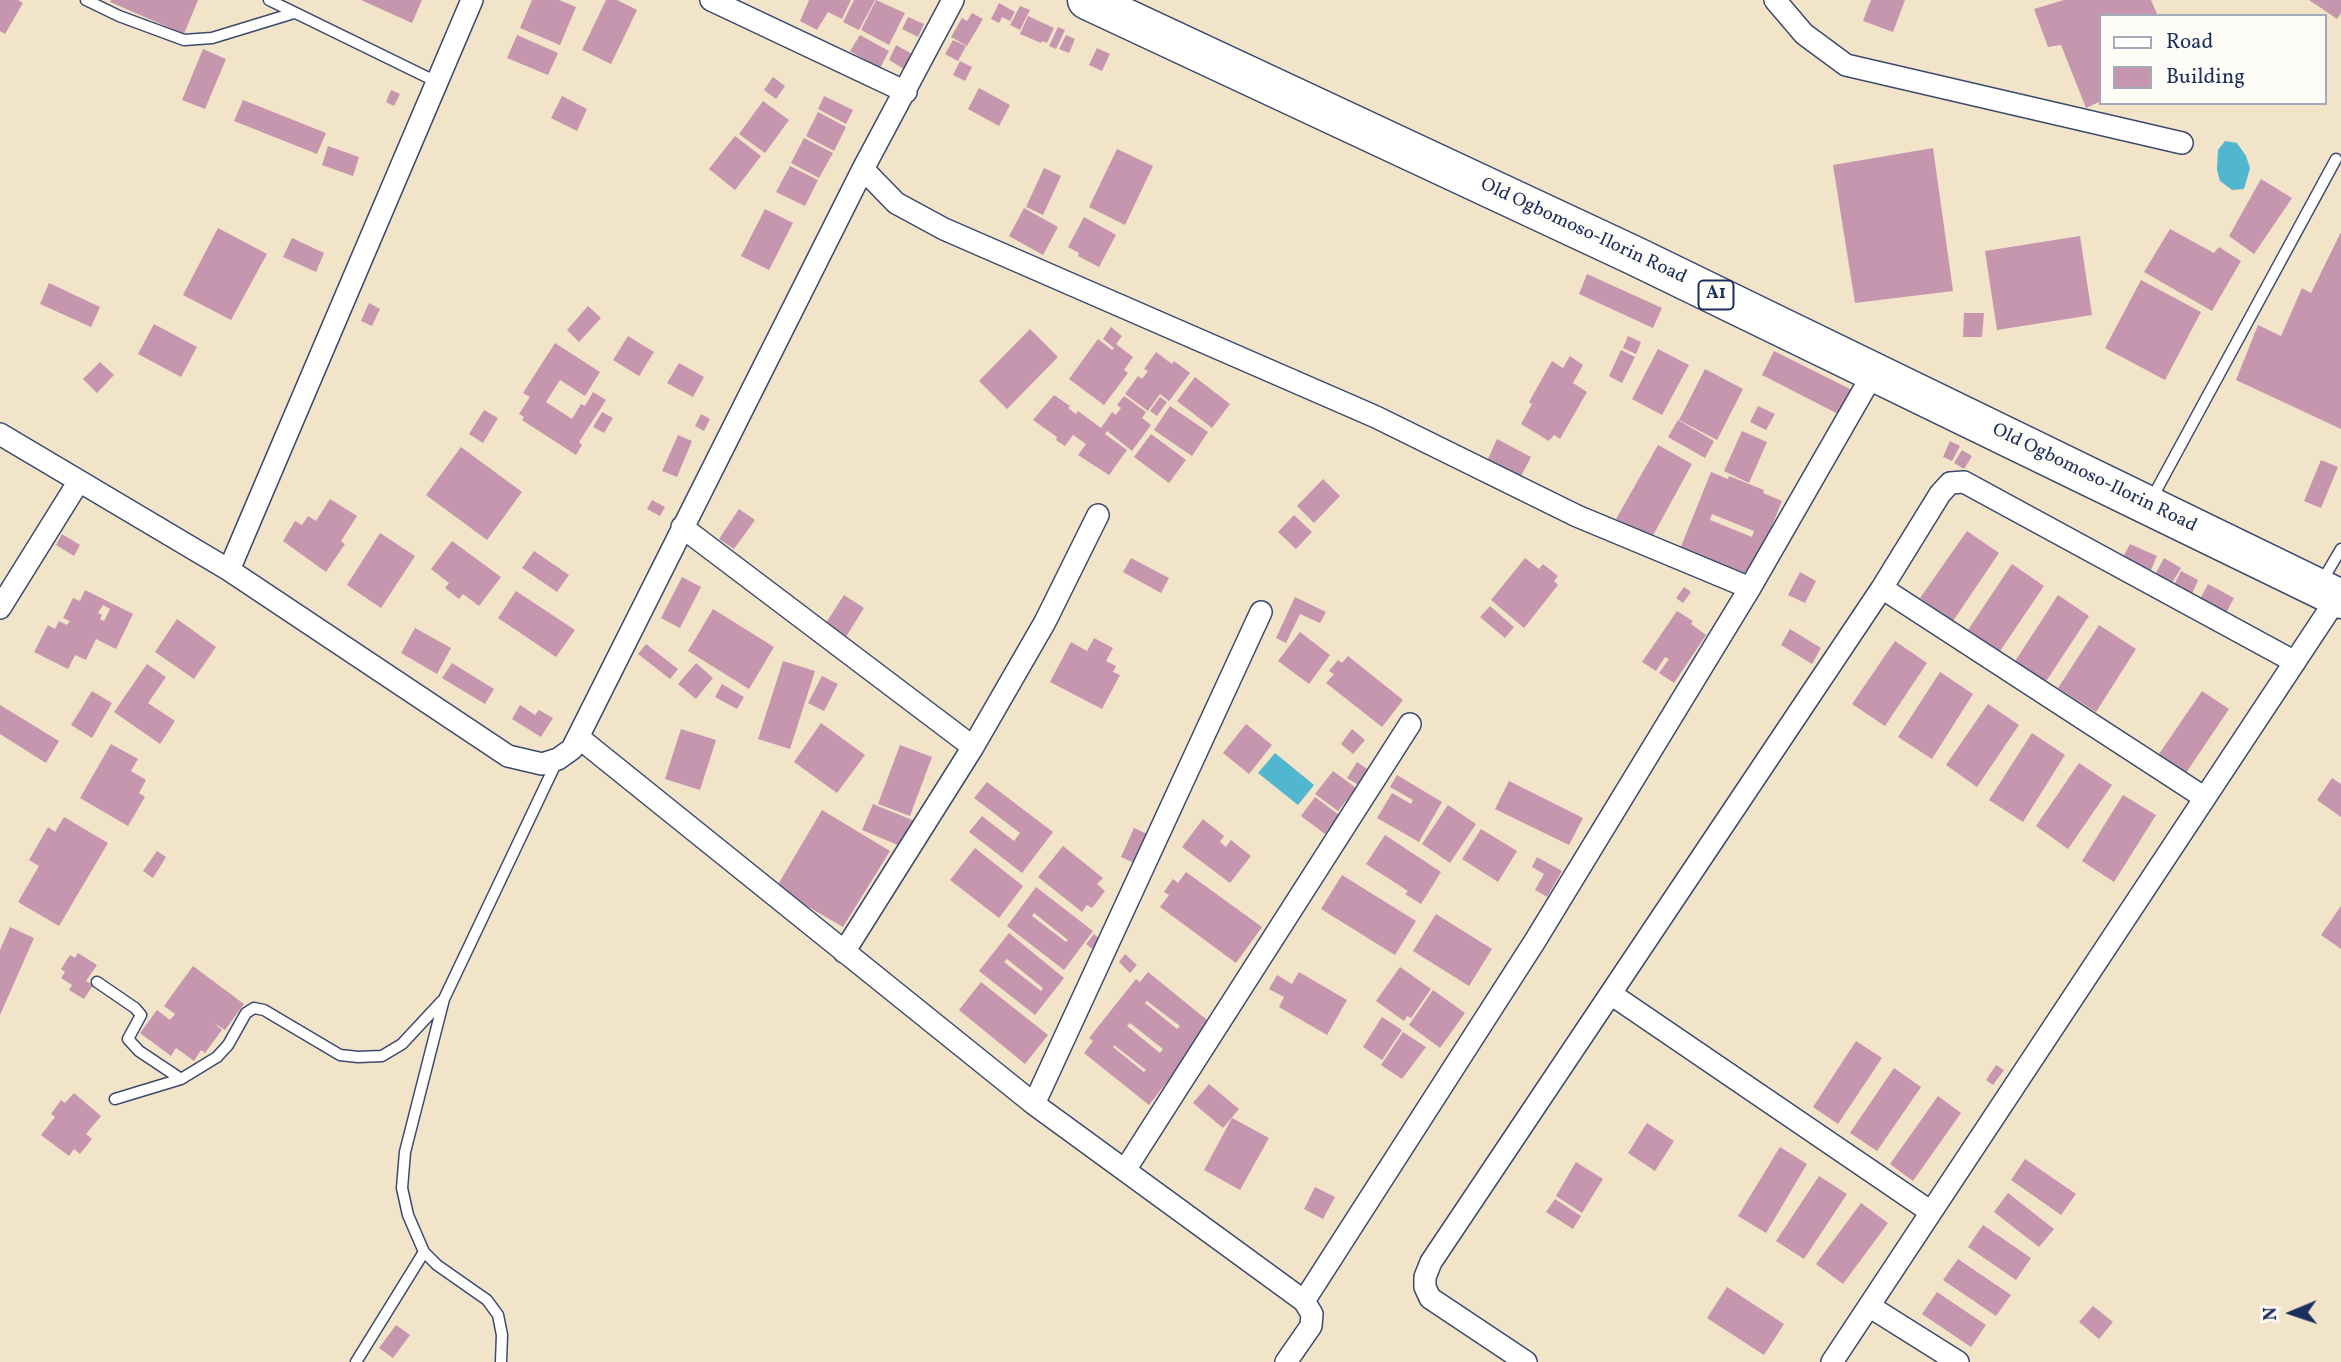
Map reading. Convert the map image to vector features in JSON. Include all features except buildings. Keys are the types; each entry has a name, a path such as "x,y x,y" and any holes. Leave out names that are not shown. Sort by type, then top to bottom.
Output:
{"highway":[{"name":"Old Ogbomoso-Ilorin Road","path":"1087,0 1623,250 2332,595"}],"street":[{"path":"229,570 472,0"},
{"path":"710,0 905,92"},
{"path":"0,433 229,570 508,756 542,764 558,760 572,749 863,169 953,0"},
{"path":"1775,0 1804,34 1846,65 2182,143"},
{"path":"863,169 896,203 944,229 1376,417 1577,516 1750,588"},
{"path":"1304,1301 1535,942 1750,588 1874,372"},
{"path":"0,608 79,481"},
{"path":"1526,1362 1430,1297 1425,1287 1425,1277 1431,1262 1882,588 1940,494 1950,483 1964,482 2295,662"},
{"path":"844,951 973,747 1045,622 1098,515"},
{"path":"682,527 973,747"},
{"path":"1882,588 2205,798"},
{"path":"1832,1362 2295,662 2332,595"},
{"path":"1034,1104 1261,612"},
{"path":"1125,1170 1410,724"},
{"path":"578,737 1034,1104 1304,1301 1312,1314 1311,1326 1286,1362"},
{"path":"1611,994 1931,1212"},
{"path":"1869,1306 1958,1362"}],"lane":[{"path":"86,0 119,16 184,40 212,38 295,13"},
{"path":"269,0 437,82"},
{"path":"2148,505 2336,159"},
{"path":"2332,595 2341,549"},
{"path":"501,1362 502,1335 499,1315 487,1300 437,1265 424,1252 408,1215 402,1188 405,1152 444,999 558,760"},
{"path":"97,982 141,1015 128,1040 139,1051 181,1079"},
{"path":"116,1099 181,1079 217,1057 228,1045 246,1013 254,1008 264,1010 340,1055 370,1057 382,1056 402,1044 444,999"},
{"path":"356,1362 424,1252"}],"water":[{"path":"2225,141 2237,143 2246,156 2250,168 2244,189 2232,190 2220,181 2217,170 2218,150"},
{"path":"1275,753 1314,785 1298,805 1258,773"}]}
